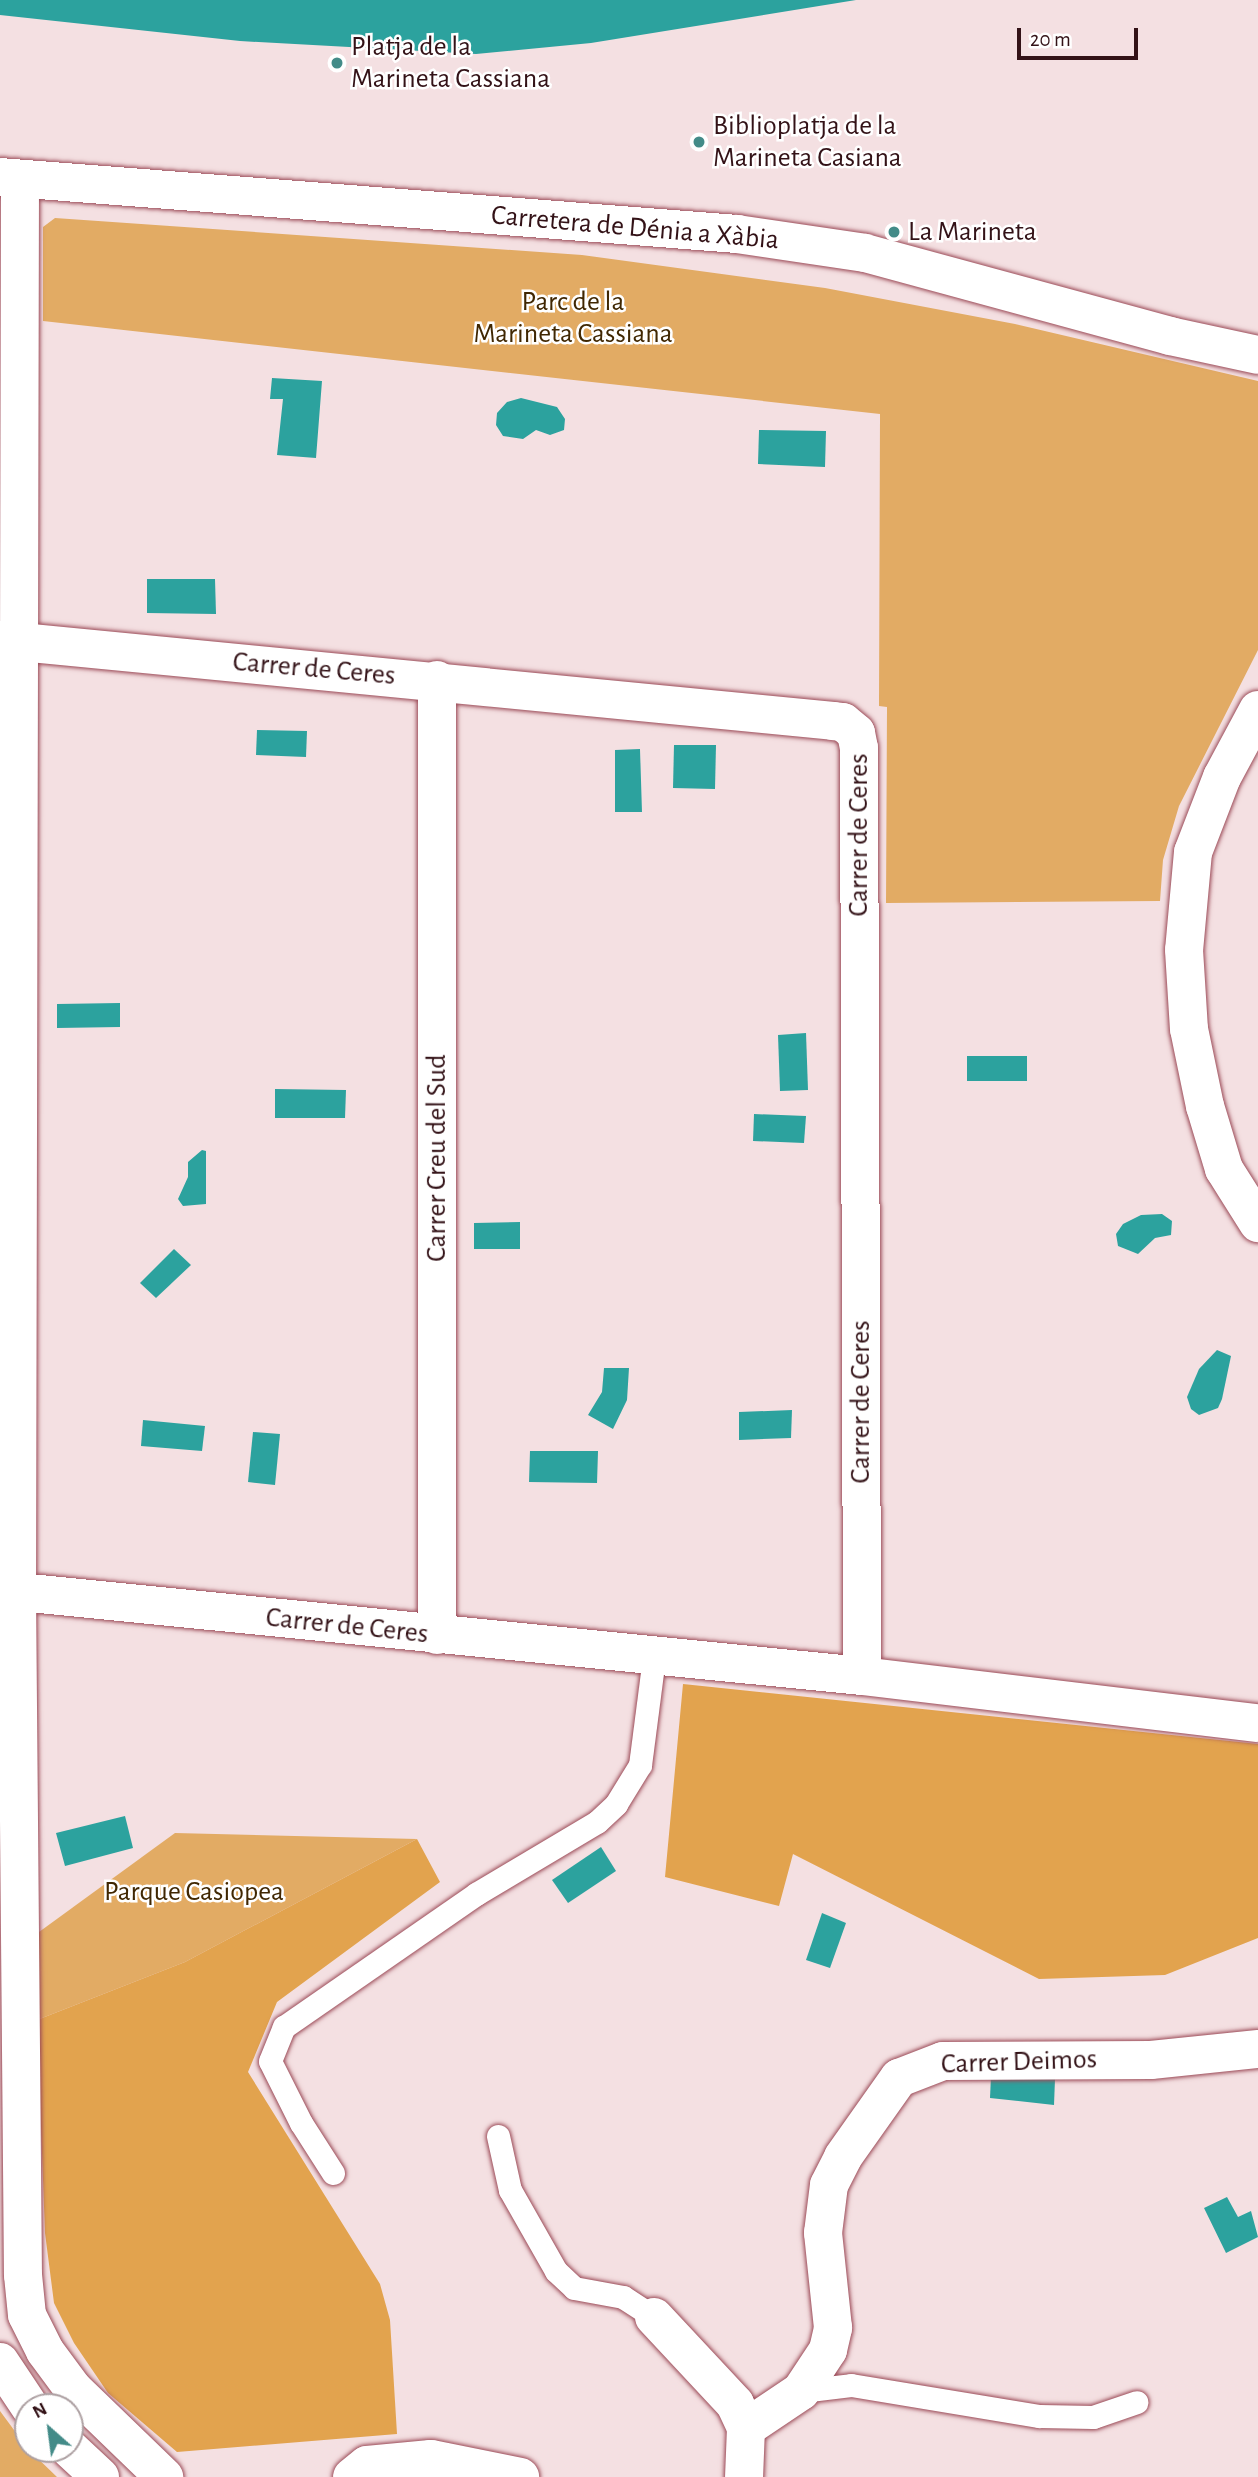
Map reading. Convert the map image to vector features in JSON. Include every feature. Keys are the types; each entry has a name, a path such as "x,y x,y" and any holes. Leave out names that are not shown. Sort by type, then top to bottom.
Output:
{"street":[{"name":"Carretera de Dénia a Xàbia","path":"10,178 737,234 865,253 1170,336 1258,355"},
{"path":"10,178 9,1591 20,2147 27,2315 45,2351 73,2389 164,2477"},
{"name":"Carrer de Ceres","path":"10,640 833,721 856,733 859,748 862,1676"},
{"name":"Carrer Creu del Sud","path":"437,680 437,1635"},
{"path":"1258,710 1222,778 1193,852 1184,950 1189,1029 1205,1106 1224,1169 1258,1223"},
{"name":"Carrer de Ceres","path":"9,1591 862,1676 1258,1723"},
{"name":"Carrer Deimos","path":"746,2428 801,2391 828,2350 833,2328 823,2233 829,2185 843,2157 899,2078 943,2061 1151,2060 1258,2049"},
{"path":"654,2317 735,2404 746,2428 744,2477"},
{"path":"0,2362 21,2393"},
{"path":"352,2477 367,2465 430,2459 520,2477"},
{"path":"84,2462 100,2477"}],"lane":[{"path":"332,2172 301,2123 271,2061 284,2027 477,1894 597,1822 615,1804 640,1765 654,1657"},
{"path":"498,2136 510,2190 556,2271 574,2288 623,2297 654,2317"},
{"path":"801,2391 851,2385 1040,2416 1093,2417 1137,2402"}],"green space":[{"name":"Parc de la Marineta Cassiana","path":"55,218 582,255 825,288 1015,324 1258,381 1258,650 1179,806 1163,860 1160,901 886,903 887,707 879,706 880,414 43,321 43,227"},
{"name":"Parque Casiopea","path":"175,1833 417,1839 185,1962 37,2020 39,1932"},
{"path":"0,2411 14,2430 14,2463 42,2463 57,2477 0,2477"}],"shaded area":[{"path":"683,1684 1258,1744 1258,1938 1165,1975 1039,1979 793,1854 779,1906 665,1877"},
{"path":"417,1839 440,1882 277,2002 248,2072 380,2284 390,2320 397,2434 177,2452 108,2393 74,2343 54,2303 45,2233 37,2020 185,1962"}],"water":[{"path":"0,0 856,0 591,43 476,54 240,41 0,15"},
{"path":"272,378 322,381 316,458 277,455 283,399 270,399"},
{"path":"521,398 557,407 565,419 564,430 550,435 536,430 523,439 503,436 496,425 497,413 507,402"},
{"path":"759,430 826,431 825,467 758,464"},
{"path":"147,579 215,579 216,614 147,613"},
{"path":"257,730 307,731 306,757 256,755"},
{"path":"674,745 716,745 715,789 673,788"},
{"path":"640,749 642,812 615,812 615,750"},
{"path":"120,1003 120,1027 57,1028 57,1004"},
{"path":"806,1033 808,1090 780,1091 778,1035"},
{"path":"967,1056 1027,1056 1027,1081 967,1081"},
{"path":"275,1089 346,1090 345,1118 275,1118"},
{"path":"754,1114 806,1116 804,1143 753,1141"},
{"path":"202,1150 206,1151 206,1204 183,1206 178,1199 188,1177 188,1162"},
{"path":"1162,1214 1172,1221 1171,1235 1155,1238 1138,1254 1118,1246 1116,1234 1123,1224 1141,1215"},
{"path":"520,1222 520,1249 474,1249 474,1223"},
{"path":"174,1249 191,1265 156,1298 140,1283"},
{"path":"1217,1350 1231,1356 1222,1399 1218,1408 1199,1415 1191,1409 1187,1397 1199,1369"},
{"path":"604,1368 629,1368 627,1400 613,1429 588,1415 602,1392"},
{"path":"792,1410 791,1438 739,1440 739,1412"},
{"path":"143,1420 205,1426 202,1451 141,1446"},
{"path":"253,1432 280,1434 275,1485 248,1482"},
{"path":"530,1451 598,1451 597,1483 529,1482"},
{"path":"125,1816 133,1848 65,1866 56,1833"},
{"path":"601,1847 616,1871 568,1903 552,1880"},
{"path":"822,1913 846,1923 830,1968 806,1960"},
{"path":"991,2076 1055,2079 1054,2105 990,2098"},
{"path":"1227,2197 1238,2217 1251,2211 1258,2237 1226,2253 1204,2208"}],"place":[{"name":"Platja de la Marineta Cassiana","path":"337,63"},
{"name":"Biblioplatja de la Marineta Casiana","path":"699,142"},
{"name":"La Marineta","path":"894,232"}]}
